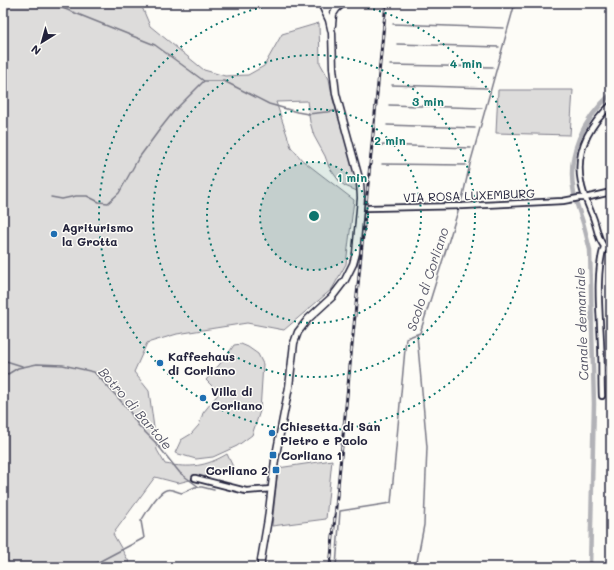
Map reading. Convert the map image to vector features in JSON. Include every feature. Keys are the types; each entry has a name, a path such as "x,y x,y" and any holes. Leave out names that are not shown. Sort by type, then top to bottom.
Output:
{"main road":[{"path":"321,3 329,20 332,33"},
{"path":"325,11 332,10 335,6 343,3"},
{"path":"261,567 275,460 289,387 294,342 298,332 308,319 332,297 345,280 353,264 356,253 361,204 361,186 336,94 332,63 332,33 335,6"}],"street":[{"path":"611,105 589,132 583,146 580,162 580,173 585,198 602,244 611,252"},
{"path":"585,198 611,192"},
{"name":"VIA ROSA LUXEMBURG","path":"368,208 460,206 585,198"},
{"path":"602,396 600,297 601,256 604,247"},
{"path":"195,478 246,491 272,489"}],"shaded area":[{"path":"3,3 143,3 142,7 150,26 204,70 225,76 248,75 264,66 282,34 319,23 320,63 329,79 333,100 354,168 357,191 345,186 339,181 329,167 314,136 307,101 276,102 291,147 302,160 354,200 346,264 332,289 284,330 247,323 177,334 147,343 134,372 149,391 157,450 165,464 190,466 205,464 227,454 234,469 178,483 155,477 113,534 132,567 3,567"},
{"path":"498,90 573,90 570,135 496,133"},
{"path":"241,344 258,354 263,364 260,411 252,435 237,446 213,457 196,459 175,453 181,440 191,434 199,425 203,413 219,393 206,380 226,357 234,345"},
{"path":"332,460 326,519 272,526 278,468"}],"waterway":[{"path":"50,3 155,45 204,81 224,81 269,104 297,112 308,114 335,111"},
{"path":"400,3 510,7"},
{"name":"Scolo di Corliano","path":"336,567 340,511 391,503 406,338 420,333 463,195 470,164 515,3"},
{"path":"393,24 504,28"},
{"path":"397,44 499,47"},
{"path":"390,65 493,67"},
{"path":"51,197 62,199 76,196 87,196 99,202 108,203 119,193 138,159 160,129 175,110 204,81"},
{"path":"392,85 487,88"},
{"name":"Canale demaniale","path":"590,567 594,404 590,250 574,193 572,165 575,151 585,126 592,115 611,94"},
{"path":"389,105 482,108"},
{"path":"387,125 475,128"},
{"path":"381,145 471,148"},
{"path":"382,164 466,165"},
{"name":"Scolo di Corliano","path":"416,567 424,525 427,447 417,335"},
{"path":"3,360 22,366"},
{"name":"Botro di Bartole","path":"3,377 18,368 37,364 63,365 94,372 120,400 138,425 156,443 180,473 199,487"},
{"path":"89,567 144,538 141,521 159,495 166,490 170,489 182,493 195,487 214,490"}],"railway":[{"path":"330,567 386,3"}],"place":[{"name":"Agriturismo la Grotta","path":"54,234"},
{"name":"Kaffeehaus di Corliano","path":"160,363"},
{"name":"Villa di Corliano","path":"203,398"},
{"name":"Chiesetta di San Pietro e Paolo","path":"272,433"},
{"name":"Corliano 1","path":"273,455"},
{"name":"Corliano 2","path":"276,470"}]}
